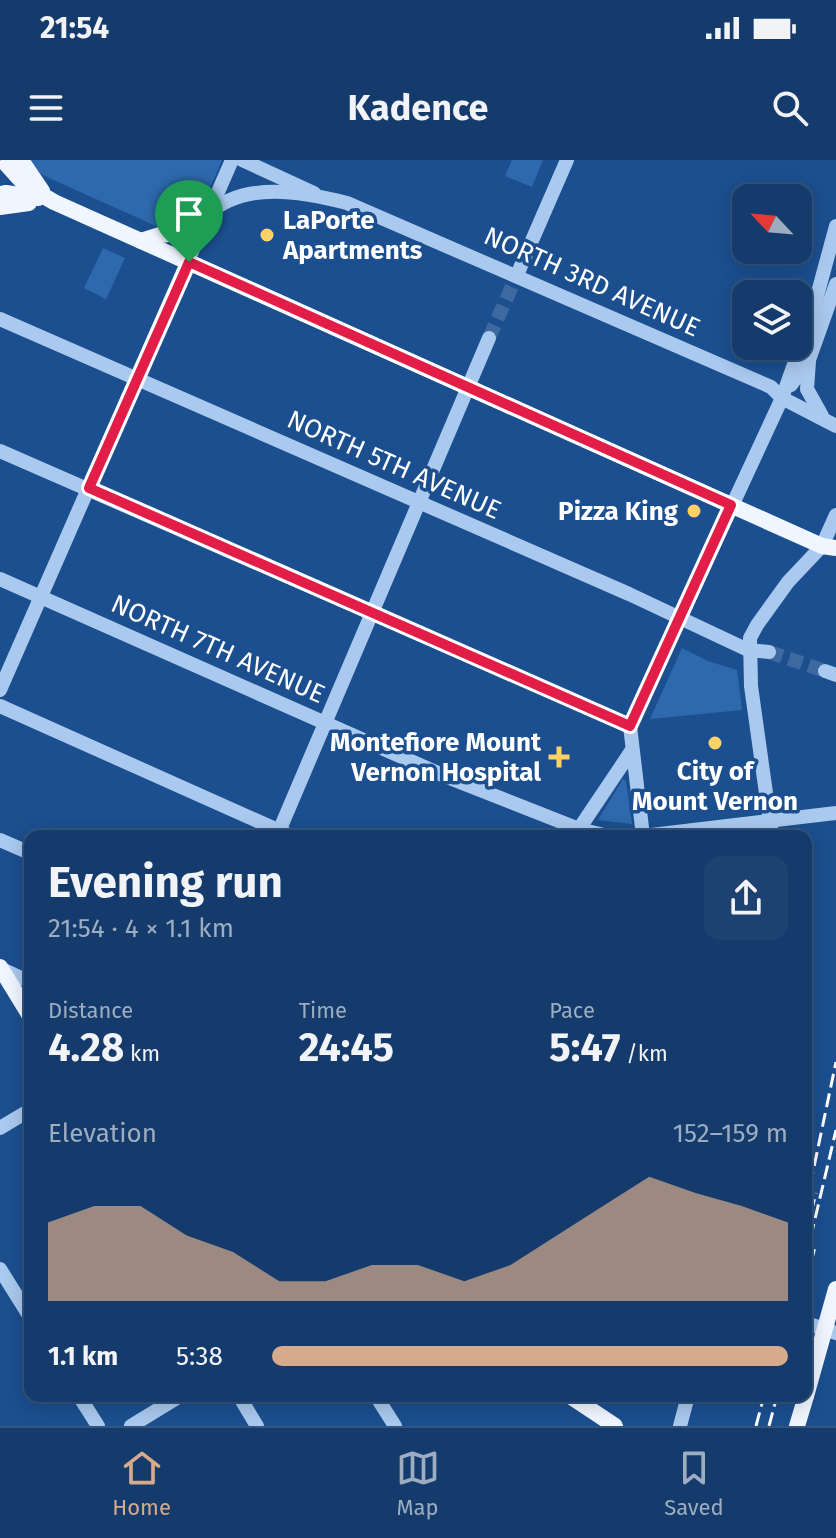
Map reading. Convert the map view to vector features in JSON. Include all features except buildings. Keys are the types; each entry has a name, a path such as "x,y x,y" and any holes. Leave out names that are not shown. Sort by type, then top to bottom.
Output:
{"main road":[{"path":"11,162 0,192 50,200"},
{"path":"11,162 25,185 50,200 829,547"},
{"path":"0,207 50,200"},
{"path":"141,241 179,233 208,215"},
{"path":"1,968 24,1006"},
{"path":"812,1367 820,1328 836,1289"},
{"path":"579,1402 615,1426"},
{"path":"797,1426 804,1402"}],"street":[{"path":"0,690 232,160"},
{"name":"NORTH 3RD AVENUE","path":"242,160 321,196 365,209 771,387 782,398 830,423"},
{"path":"517,275 567,160"},
{"name":"NORTH 3RD AVENUE","path":"208,215 219,204 247,193 321,196"},
{"path":"642,830 630,726 782,398 833,248 836,226"},
{"path":"812,352 836,284"},
{"name":"NORTH 5TH AVENUE","path":"0,319 748,650 769,652"},
{"path":"284,830 489,338"},
{"path":"782,398 809,360"},
{"path":"809,360 807,389 830,423"},
{"path":"0,451 630,726"},
{"path":"771,829 748,650 757,625 788,582 829,547 836,515"},
{"name":"NORTH 7TH AVENUE","path":"0,579 447,777 583,830"},
{"path":"0,706 273,830"},
{"path":"579,829 632,750"},
{"name":"NORTH 7TH AVENUE","path":"771,829 815,813 836,813"},
{"path":"0,840 24,850"},
{"path":"1,968 24,979"},
{"path":"0,1128 24,1114"},
{"path":"0,1269 24,1307"},
{"path":"83,1402 98,1426"},
{"path":"131,1426 170,1402"},
{"path":"243,1402 257,1426"},
{"path":"380,1402 395,1426"},
{"path":"680,1426 686,1402"}],"shaded area":[{"path":"29,160 222,160 206,196 192,215 182,222 156,226 41,174"},
{"path":"512,160 543,160 532,187 505,176"},
{"path":"103,248 125,258 106,299 84,288"},
{"path":"682,648 708,661 737,670 742,710 650,719"},
{"path":"623,779 626,781 632,824 598,820"}],"tunnel":[{"path":"489,338 517,275"},
{"path":"769,652 825,671"}],"railway":[{"path":"812,1176 836,1062"},
{"path":"812,1232 836,1130"},
{"path":"812,1209 816,1193"},
{"path":"812,1259 815,1247"},
{"path":"756,1426 762,1402"},
{"path":"769,1426 775,1402"}],"place":[{"name":"LaPorte Apartments","path":"267,235"},
{"name":"Pizza King","path":"694,511"},
{"name":"City of Mount Vernon","path":"715,743"},
{"name":"Montefiore Mount Vernon Hospital","path":"559,757"}],"route":[{"path":"189,262 731,505 630,726 89,488 189,262"}]}
